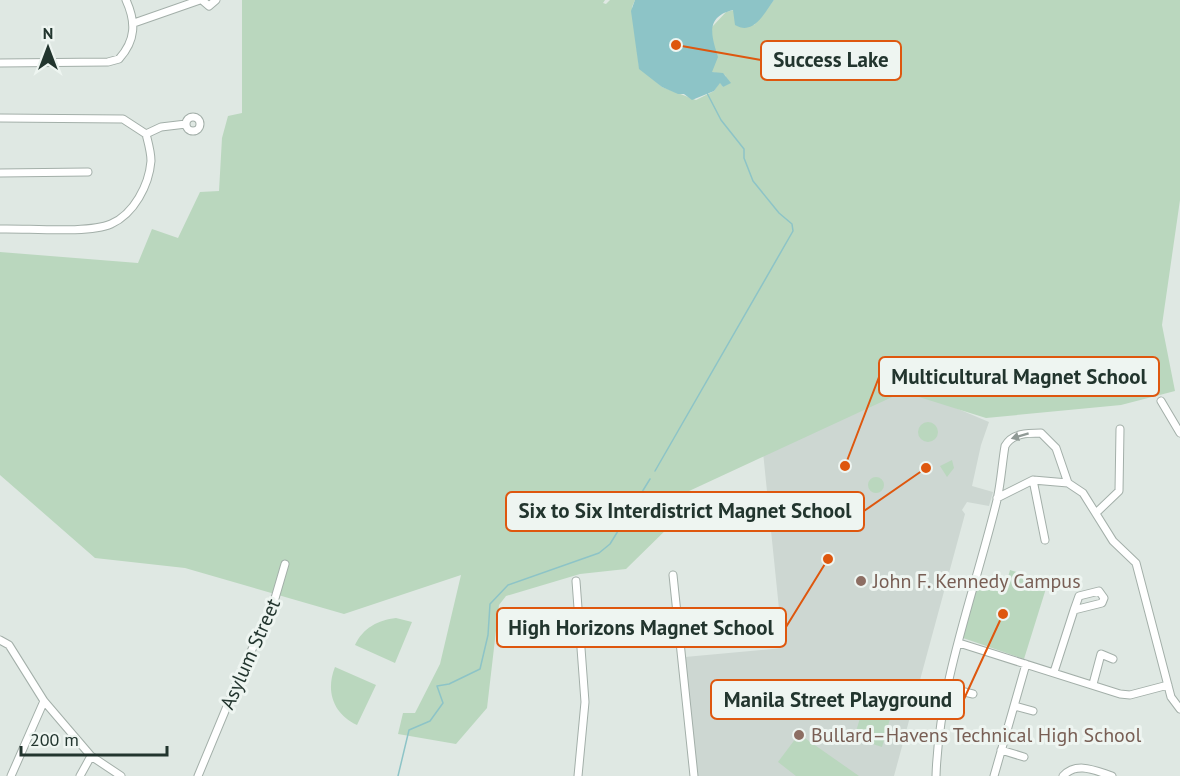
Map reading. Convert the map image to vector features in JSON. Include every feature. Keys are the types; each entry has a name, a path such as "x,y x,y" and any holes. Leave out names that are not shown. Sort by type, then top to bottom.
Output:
{"street":[{"path":"0,63 114,62 126,50 134,23 126,0"},
{"path":"134,23 201,0 209,6 216,0"},
{"path":"0,118 123,119 146,134 151,159 147,180 138,200 111,224 94,228 0,229"},
{"path":"146,134 161,127 186,124"},
{"path":"0,173 88,172"},
{"path":"1161,401 1180,433"},
{"path":"1096,513 1119,490 1120,429"},
{"path":"936,776 940,722 997,498 1005,446 1009,440 1017,436 1041,434 1056,448 1068,483"},
{"path":"1033,480 1045,540"},
{"path":"997,498 1033,480 1068,483 1083,494 1113,541 1136,563 1168,685 1172,698 1180,709"},
{"name":"Asylum Street","path":"198,776 245,663 271,612 285,564"},
{"path":"673,575 694,776"},
{"path":"576,581 585,702 578,776"},
{"path":"1054,672 1074,610"},
{"path":"0,640 9,645 44,701 91,756 121,776"},
{"path":"959,643 1130,695 1168,685"},
{"path":"1093,684 1101,654 1113,659"},
{"path":"994,776 1016,706 1026,664"},
{"path":"948,688 973,694"},
{"path":"11,776 44,701"},
{"path":"1016,706 1033,711"},
{"path":"1001,750 1024,757"},
{"path":"80,776 91,756"},
{"path":"1064,776 1067,772 1082,767 1112,776"}],"shaded area":[{"name":"John F. Kennedy Campus","path":"906,387 989,422 981,445 972,486 993,492 989,506 967,502 962,510 965,514 894,776 697,776 685,657 783,648 763,452"}],"green space":[{"path":"242,0 605,0 603,3 606,4 610,0 635,0 632,7 639,66 662,87 696,100 714,91 720,82 723,87 727,80 725,75 712,72 712,27 726,12 734,10 754,25 774,0 1180,0 1180,200 1162,325 1175,391 1121,405 986,418 903,392 674,498 675,521 626,569 580,574 506,596 499,605 487,708 456,744 398,734 403,713 415,713 440,664 461,575 344,614 185,568 95,558 0,475 0,252 138,263 152,229 178,238 200,192 219,191 222,138 228,116 242,113"},
{"path":"928,422 935,425 938,432 935,439 928,442 921,439 918,432 921,425"},
{"path":"952,460 954,468 947,477 940,466"},
{"path":"876,477 884,485 876,493 868,485"},
{"path":"1010,570 1048,582 1024,659 963,638 976,585 1004,592"},
{"path":"396,618 412,622 395,663 355,645 362,634 372,626"},
{"path":"335,667 376,685 357,725 342,715 334,701 331,685"},
{"path":"870,685 897,694 882,747 854,738"},
{"path":"791,688 794,715 753,720 750,693"},
{"path":"799,734 859,776 796,776 778,762"}],"water":[{"path":"635,0 774,0 758,22 748,28 735,25 733,10 718,17 712,29 718,57 712,72 723,73 731,83 723,87 720,83 714,91 692,100 684,94 678,94 662,87 639,69 631,11"}],"waterway":[{"path":"655,471 793,231 792,224 779,213 753,181 744,158 744,149 721,120 707,93"},
{"path":"398,776 409,730 430,721 443,703 437,686 449,684 480,669 488,635 490,604 508,585 599,553 610,544 650,479"}],"place":[{"name":"Success Lake","path":"676,45"},
{"name":"Multicultural Magnet School","path":"845,466"},
{"name":"Six to Six Interdistrict Magnet School","path":"926,468"},
{"name":"High Horizons Magnet School","path":"828,559"},
{"name":"John F. Kennedy Campus","path":"861,581"},
{"name":"Manila Street Playground","path":"1003,614"},
{"name":"Bullard–Havens Technical High School","path":"799,735"}]}
